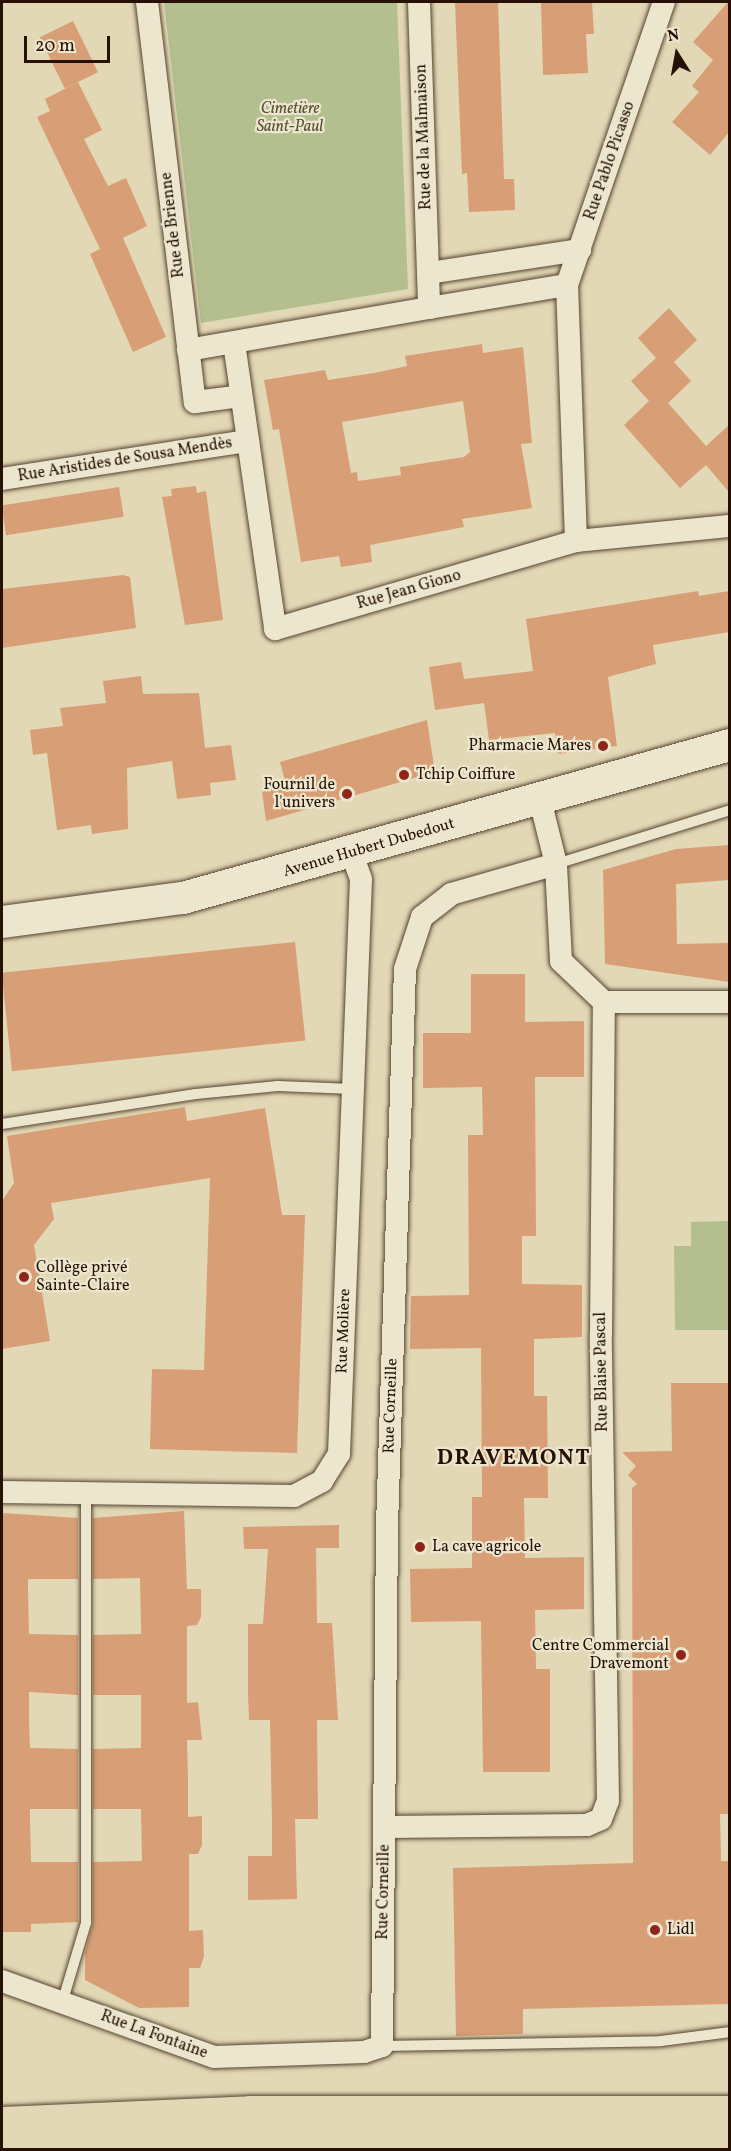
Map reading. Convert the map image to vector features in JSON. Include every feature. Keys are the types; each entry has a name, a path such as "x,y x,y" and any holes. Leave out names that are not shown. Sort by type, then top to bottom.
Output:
{"main road":[{"name":"Avenue Hubert Dubedout","path":"2,922 183,898 352,854 729,745"},
{"path":"2,2123 250,2112 729,2112"},
{"path":"2,2146 729,2142"}],"street":[{"name":"Rue de Brienne","path":"147,2 195,402 241,396"},
{"name":"Rue de la Malmaison","path":"419,2 429,308"},
{"name":"Rue Pablo Picasso","path":"567,285 663,2"},
{"path":"429,273 580,250"},
{"path":"188,350 567,285 576,542 729,526"},
{"name":"Rue Jean Giono","path":"234,343 275,629 576,542"},
{"name":"Rue Aristides de Sousa Mendès","path":"2,479 248,441"},
{"path":"540,800 556,864 561,961 604,1002 729,1002"},
{"name":"Rue Molière","path":"2,1492 86,1495 294,1496 322,1481 339,1454 361,879 352,854"},
{"name":"Rue Corneille","path":"382,2046 387,1526 405,969 422,917 451,894 556,864"},
{"name":"Rue Blaise Pascal","path":"385,1827 587,1825 601,1819 608,1801 602,1334 604,1002"},
{"name":"Rue La Fontaine","path":"2,1981 63,2000 214,2057 364,2052 382,2046"}],"lane":[{"path":"556,864 729,810"},
{"path":"2,1124 208,1093 278,1086 353,1089"},
{"path":"63,2000 86,1923 86,1495"},
{"path":"382,2046 661,2041 700,2032 729,2032"}],"green space":[{"name":"Cimetière Saint-Paul","path":"164,2 397,2 408,289 201,323"},
{"path":"729,1221 729,1330 675,1330 674,1246 691,1246 691,1222"}],"building":[{"path":"455,2 498,2 504,179 514,179 515,210 469,212 467,173 462,174"},
{"path":"541,2 592,2 594,34 586,34 588,73 543,75"},
{"path":"728,2 729,132 710,155 672,122 699,92 692,86 713,60 693,42"},
{"path":"73,21 98,72 65,88 40,37"},
{"path":"78,82 102,130 84,139 108,186 126,178 147,226 123,238 166,337 133,352 90,254 100,249 37,117 50,111 45,99"},
{"path":"669,308 697,340 674,362 691,381 668,403 706,446 729,425 729,492 706,465 680,488 624,425 649,401 631,381 656,358 638,338"},
{"path":"482,344 483,353 523,347 532,443 521,444 532,508 462,519 464,527 370,545 372,562 341,567 339,556 301,562 279,429 273,430 264,380 325,370 328,380 374,373 407,366 405,356","holes":["463,401 470,452 464,457 400,467 401,475 358,481 357,472 351,473 342,422"]},
{"path":"196,486 197,493 206,491 223,620 185,625 162,497 172,496 171,489"},
{"path":"119,487 124,517 6,535 2,506"},
{"path":"123,575 130,577 136,628 2,648 2,589"},
{"path":"698,591 699,596 729,591 729,632 653,645 656,664 608,677 617,746 558,754 555,733 489,740 484,703 435,710 429,667 461,662 464,679 533,671 526,619"},
{"path":"141,676 143,694 199,693 205,748 231,745 236,780 210,783 211,795 177,799 172,761 127,768 128,829 92,834 91,825 57,830 47,753 33,755 30,730 63,726 60,708 106,703 103,681"},
{"path":"427,720 435,772 266,821 262,791 286,784 280,762"},
{"path":"729,845 729,880 676,884 677,944 729,943 729,982 605,964 603,870 676,849"},
{"path":"295,942 305,1040 12,1071 2,973"},
{"path":"471,974 525,974 525,1022 584,1021 584,1077 535,1077 536,1236 522,1236 522,1284 582,1285 582,1337 534,1339 534,1396 547,1396 548,1498 524,1498 525,1558 584,1557 584,1609 535,1610 536,1669 550,1669 550,1772 483,1772 481,1621 411,1622 410,1569 472,1568 472,1497 482,1497 481,1348 410,1349 411,1296 469,1295 468,1135 483,1135 482,1087 423,1088 423,1033 471,1033"},
{"path":"185,1107 187,1121 265,1108 282,1215 305,1215 297,1453 150,1449 152,1369 204,1370 210,1178 51,1203 54,1219 34,1245 50,1341 2,1349 2,1201 14,1183 7,1136"},
{"path":"671,1383 729,1383 729,1814 720,1814 721,1861 729,1861 729,2004 523,2009 523,2034 456,2036 453,1868 633,1863 632,1488 637,1484 628,1475 636,1466 622,1452 672,1451"},
{"path":"184,1511 187,1589 201,1589 201,1617 197,1625 187,1626 187,1703 198,1702 202,1740 187,1740 188,1817 202,1816 202,1845 198,1854 189,1854 189,1931 203,1930 204,1956 200,1968 189,1968 189,2007 139,2008 85,1980 85,1953 93,1923 93,1862 142,1861 141,1809 93,1809 93,1749 141,1748 141,1695 93,1695 93,1635 141,1634 141,1627 140,1578 93,1579 93,1518"},
{"path":"2,1513 78,1518 78,1579 28,1579 28,1590 29,1634 78,1635 78,1695 29,1692 29,1722 30,1748 78,1749 78,1809 30,1809 30,1818 31,1862 78,1862 78,1922 31,1924 31,1932 2,1932"},
{"path":"339,1525 339,1548 316,1548 317,1623 332,1623 338,1720 317,1720 318,1819 295,1819 297,1899 248,1900 248,1856 272,1856 272,1820 270,1720 249,1720 248,1693 248,1624 263,1624 268,1549 244,1549 243,1527"}],"place":[{"name":"Pharmacie Mares","path":"603,746"},
{"name":"Tchip Coiffure","path":"404,775"},
{"name":"Fournil de l'univers","path":"347,794"},
{"name":"Collège privé Sainte-Claire","path":"24,1277"},
{"name":"La cave agricole","path":"420,1547"},
{"name":"Centre Commercial Dravemont","path":"681,1655"},
{"name":"Lidl","path":"655,1930"}],"district":[{"name":"DRAVEMONT","path":"514,1459"}]}
